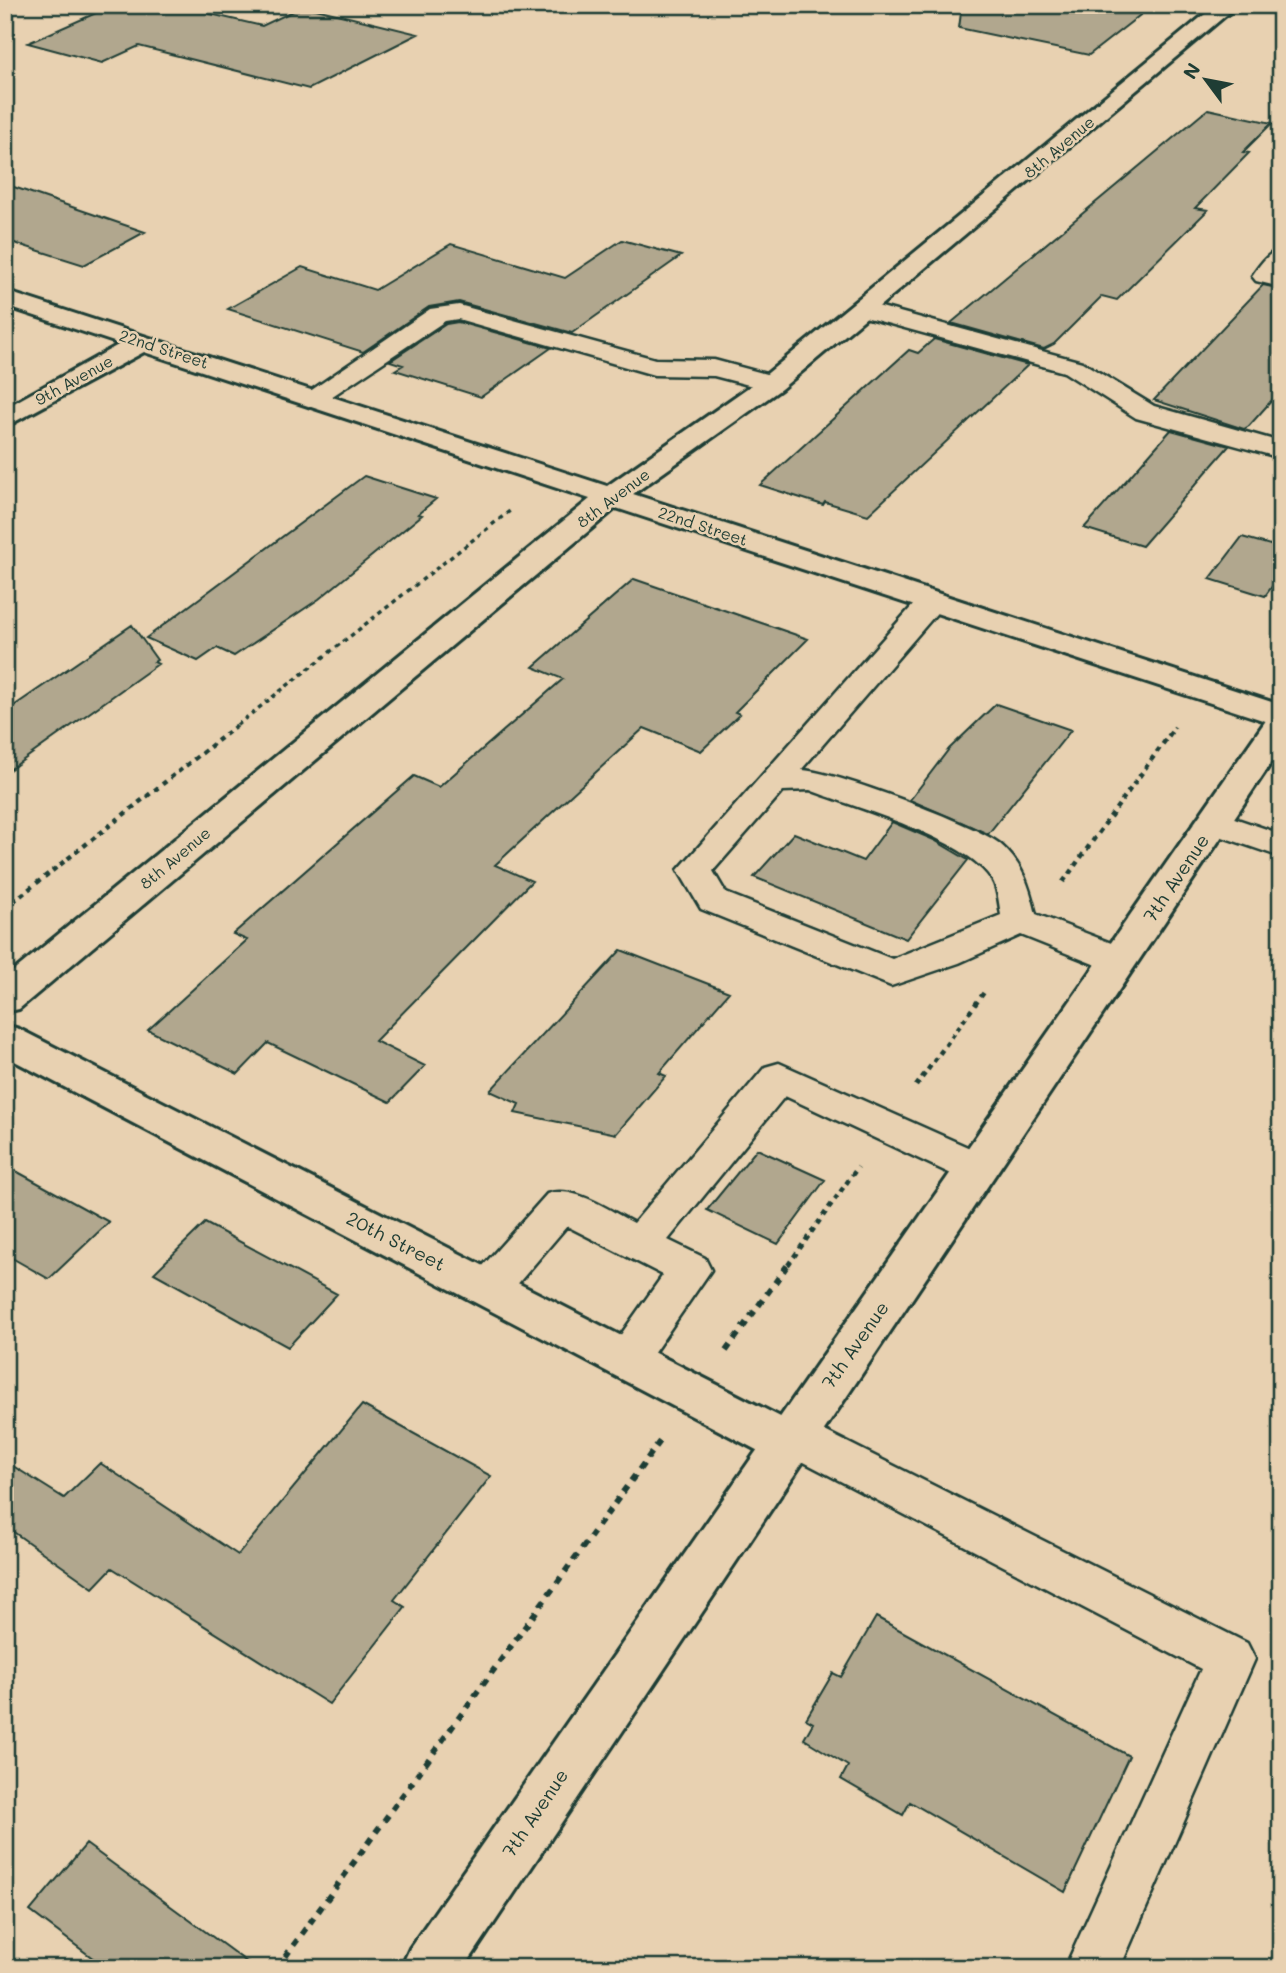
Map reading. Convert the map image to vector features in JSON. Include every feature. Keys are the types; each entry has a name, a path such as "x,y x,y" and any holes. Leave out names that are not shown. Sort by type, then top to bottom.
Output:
{"street":[{"name":"8th Avenue","path":"5,999 612,496 772,383 1228,5"},
{"name":"22nd Street","path":"5,298 1281,716"},
{"name":"9th Avenue","path":"5,419 143,342"},
{"name":"7th Avenue","path":"446,1962 790,1439 1281,723"},
{"name":"20th Street","path":"5,1039 625,1360 790,1439"}],"lane":[{"path":"1281,256 1264,276 1281,280"},
{"path":"863,309 1073,368 1145,412 1281,450"},
{"path":"313,398 439,314 458,312 654,367 714,368 772,383"},
{"path":"932,601 695,870 713,901 891,973 1026,924 1119,960"},
{"path":"772,781 813,780 932,824 987,851 1010,878 1026,924"},
{"path":"1214,822 1281,846"},
{"path":"640,1245 779,1077 976,1168"},
{"path":"488,1289 561,1205 690,1270 625,1360"},
{"path":"790,1439 1230,1659 1092,1968"}],"path":[{"path":"5,12 22,5"},
{"path":"5,908 522,502"},
{"path":"276,1968 887,1127 1026,924 1184,715"}],"building":[{"path":"114,5 228,5 210,14 262,26 304,6 418,34 309,89 139,46 102,63 28,43"},
{"path":"962,5 1153,5 1089,55 959,28"},
{"path":"1208,109 1272,123 1243,152 1249,153 1195,208 1208,210 1117,300 1102,296 1054,344 1044,349 951,323"},
{"path":"5,184 145,232 84,265 5,240"},
{"path":"622,240 681,256 572,333 459,302 429,307 363,352 228,309 302,267 375,290 451,244 565,278"},
{"path":"1263,285 1281,289 1281,390 1249,426 1244,429 1154,400"},
{"path":"458,322 551,348 481,397 395,370 403,365 390,361 446,324"},
{"path":"934,339 1028,365 868,515 825,502 823,505 760,485 909,350 918,353"},
{"path":"1171,430 1229,446 1142,546 1084,528"},
{"path":"364,476 436,499 418,514 422,515 319,599 234,656 217,648 198,661 146,638"},
{"path":"1242,537 1281,548 1281,574 1265,596 1210,579"},
{"path":"634,579 808,639 735,712 740,714 701,751 644,728 495,865 532,881 375,1041 425,1066 390,1102 268,1043 238,1074 148,1030 247,940 233,934 414,776 439,787 563,679 533,667"},
{"path":"132,625 157,660 154,662 158,664 5,773 5,712"},
{"path":"996,704 1071,730 988,834 910,800 949,749"},
{"path":"892,822 934,840 968,860 906,939 754,877 794,833 863,861"},
{"path":"621,950 729,992 659,1073 666,1076 616,1134 515,1113 519,1104 490,1091"},
{"path":"757,1149 825,1180 778,1244 707,1210"},
{"path":"5,1165 109,1222 49,1279 5,1254"},
{"path":"205,1223 337,1294 288,1347 154,1273"},
{"path":"362,1405 491,1476 394,1600 405,1607 329,1704 112,1568 93,1588 5,1526 5,1461 64,1498 100,1463 238,1555"},
{"path":"876,1617 1129,1756 1065,1892 910,1802 903,1815 841,1779 848,1766 804,1739 813,1723 806,1719 833,1673 841,1677"},
{"path":"86,1844 255,1968 106,1968 30,1911"}]}
